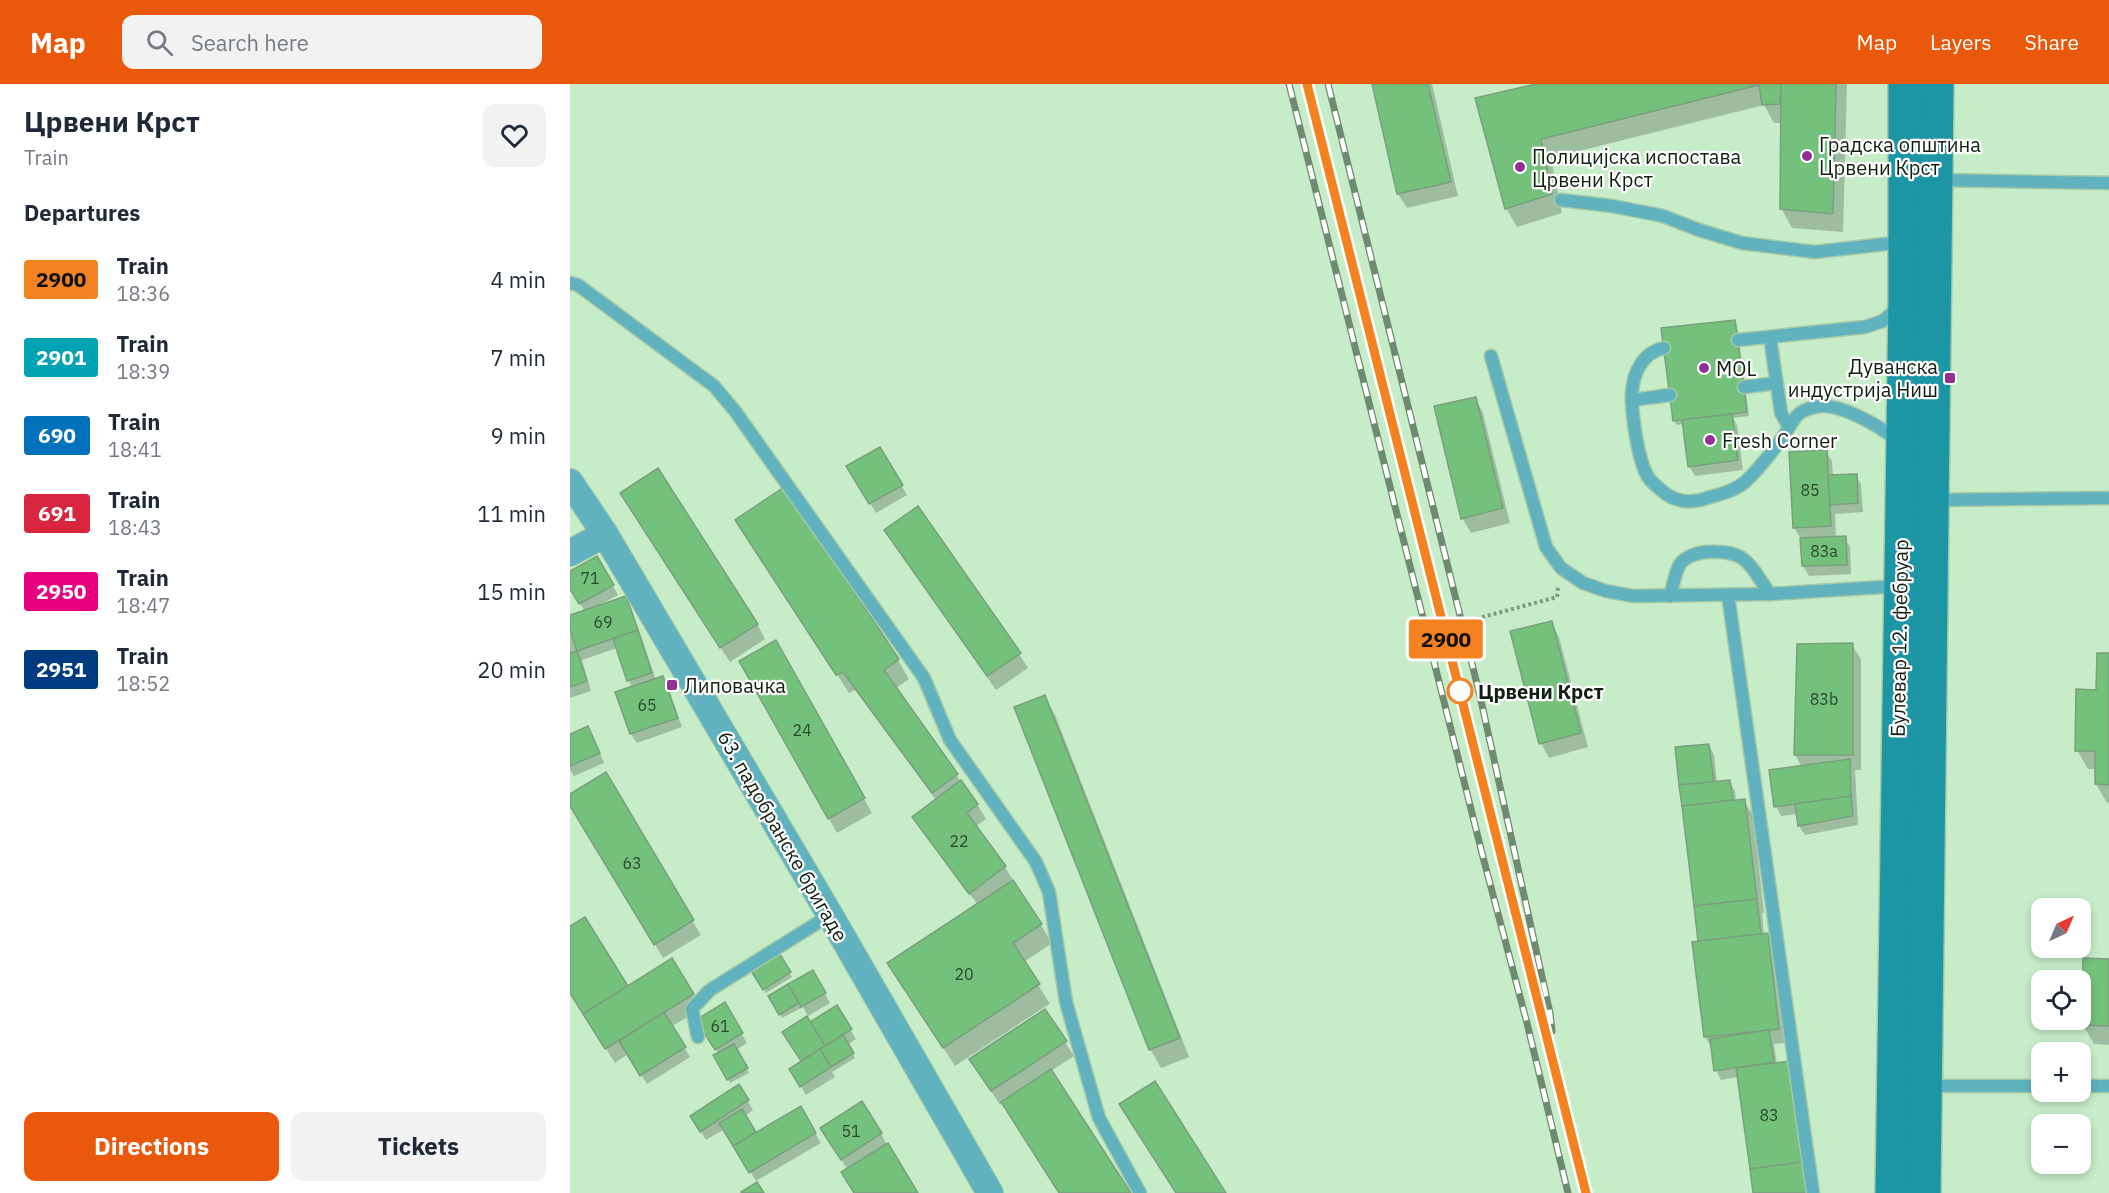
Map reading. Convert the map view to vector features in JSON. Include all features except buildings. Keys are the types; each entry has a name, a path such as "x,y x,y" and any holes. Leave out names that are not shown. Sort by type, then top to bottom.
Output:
{"main road":[{"name":"Булевар 12. фебруар","path":"1905,84 1902,444 1915,585 1925,1086 1924,1193"},
{"name":"Булевар 12. фебруар","path":"1892,1193 1915,585 1932,500 1937,84"}],"street":[{"name":"63. падобранске бригаде","path":"570,482 605,534 830,915 990,1193"},
{"path":"570,553 605,534"}],"lane":[{"path":"1935,180 2109,183"},
{"path":"1561,200 1663,216 1742,243 1815,252 1904,242"},
{"path":"570,283 578,285 714,386 735,411 924,678 950,740 1036,862 1049,892 1066,1002 1099,1118 1140,1193"},
{"path":"1738,340 1865,327 1883,321 1892,315 1905,299"},
{"path":"1770,337 1781,412 1789,427"},
{"path":"1664,348 1651,353 1640,365 1632,382 1632,400 1641,461 1649,478 1664,493 1681,501 1697,502 1731,491 1745,482 1772,453 1799,414 1818,406 1835,408 1880,427 1902,444"},
{"path":"1491,356 1546,547 1561,568 1584,583 1606,591 1633,596 1770,594 1915,585"},
{"path":"1744,387 1777,383"},
{"path":"1632,400 1670,395"},
{"path":"1932,500 2109,498"},
{"path":"1670,596 1680,564 1690,556 1700,553 1724,551 1735,553 1748,561 1770,594"},
{"path":"1728,595 1813,1193"},
{"path":"698,1037 692,1010 711,990 830,915"},
{"path":"1925,1086 2031,1086"},
{"path":"2091,1086 2109,1086"}],"path":[{"path":"1453,625 1557,597 1561,568"}],"railway":[{"path":"1289,84 1568,1193"},
{"path":"1307,84 1586,1193"},
{"path":"1328,84 1480,696 1550,1013 1552,1031"}],"train":[{"name":"2900","path":"1307,84 1586,1193"}],"place":[{"name":"Градска општина Црвени Крст","path":"1807,156"},
{"name":"Полицијска испостава Црвени Крст","path":"1520,167"},
{"name":"MOL","path":"1704,368"},
{"name":"Дуванска индустрија Ниш","path":"1950,378"},
{"name":"Fresh Corner","path":"1710,440"},
{"name":"Липовачка","path":"672,685"},
{"name":"Црвени Крст","path":"1460,691"}]}
